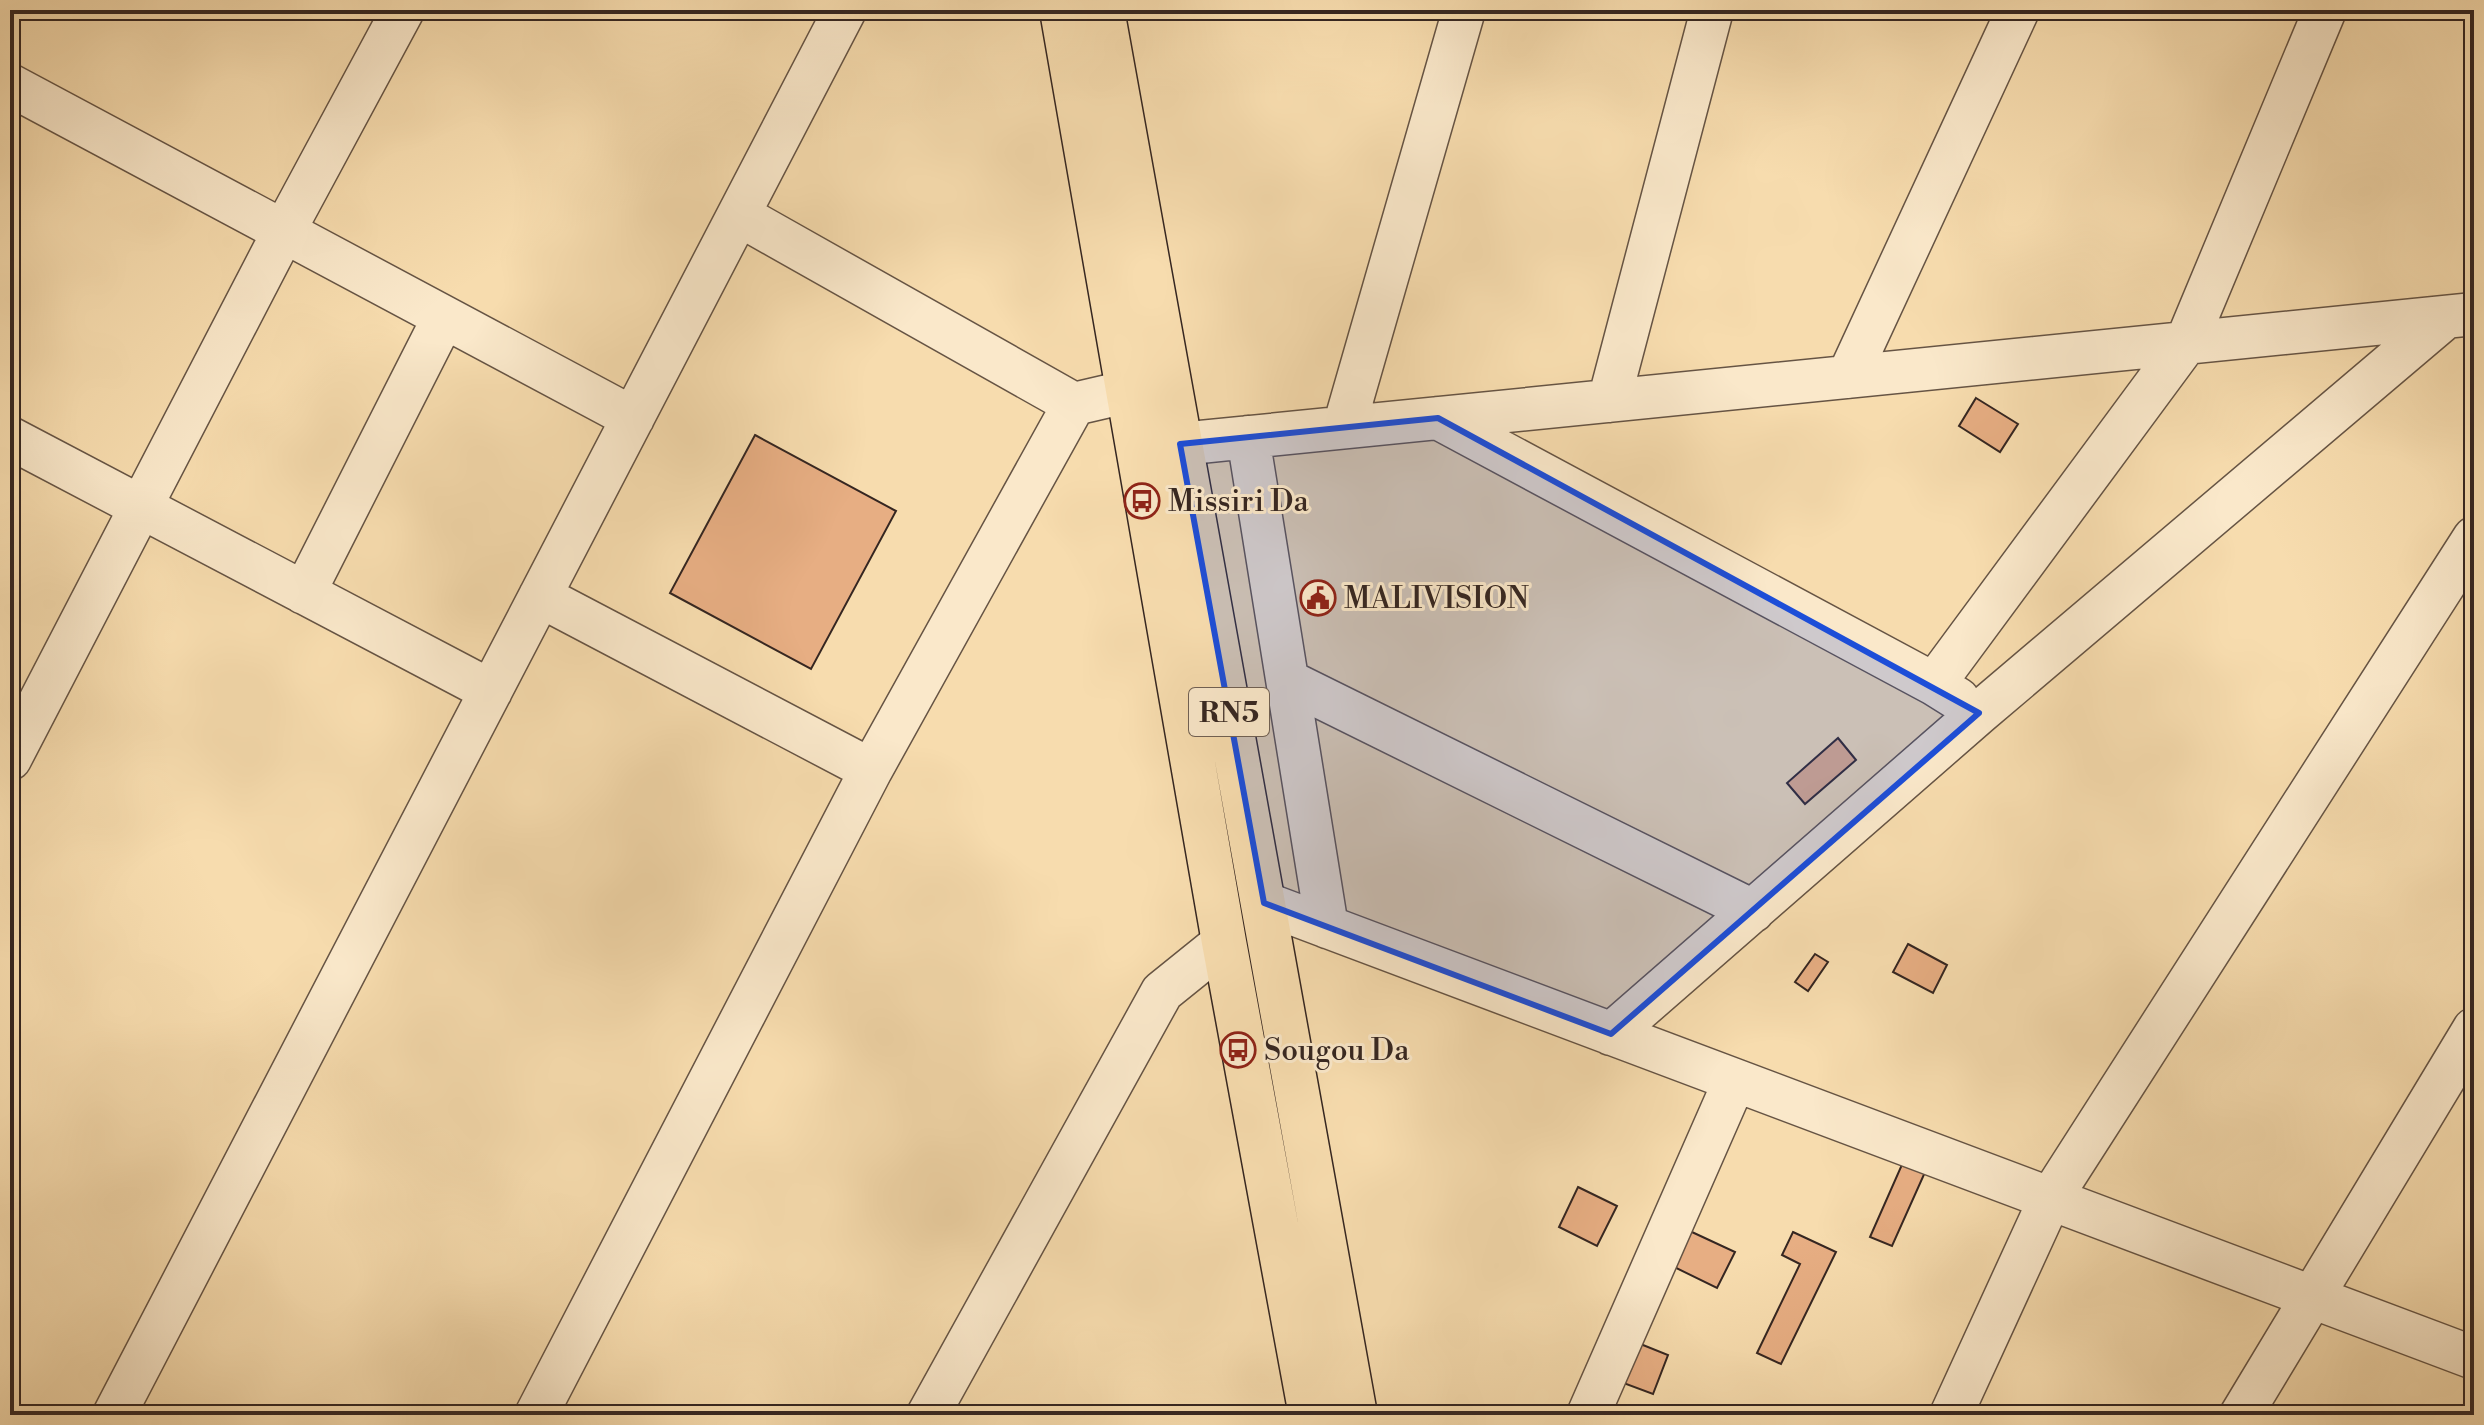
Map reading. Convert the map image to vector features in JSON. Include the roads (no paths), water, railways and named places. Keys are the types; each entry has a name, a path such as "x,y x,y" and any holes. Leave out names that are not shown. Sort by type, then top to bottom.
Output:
{"highway":[{"name":"RN5","path":"1062,10 1224,942 1311,1415"},
{"name":"RN5","path":"1102,10 1355,1415"}],"street":[{"path":"10,759 284,231 403,10"},
{"path":"114,1415 845,10"},
{"path":"1344,427 1464,10"},
{"path":"1609,401 1712,10"},
{"path":"1848,377 2018,10"},
{"path":"1934,684 2186,343 2325,10"},
{"path":"10,85 633,418"},
{"path":"739,215 1074,404 1130,391"},
{"path":"1180,444 2460,315"},
{"path":"1611,1034 1979,713 2460,315"},
{"path":"304,593 444,317"},
{"path":"536,1415 871,770 1074,404"},
{"path":"1438,418 1934,684 1979,713"},
{"path":"1248,437 1327,927"},
{"path":"10,438 491,691"},
{"path":"1951,1415 2050,1199 2474,538"},
{"path":"540,596 871,770"},
{"path":"1288,681 1753,911"},
{"path":"1264,903 2474,1358"},
{"path":"928,1415 1162,992 1224,942"},
{"path":"2241,1415 2474,1029"},
{"path":"1588,1415 1735,1080"}],"place":[{"name":"Missiri Da","path":"1142,501"},
{"name":"MALIVISION","path":"1318,598"},
{"name":"Sougou Da","path":"1238,1050"}]}
